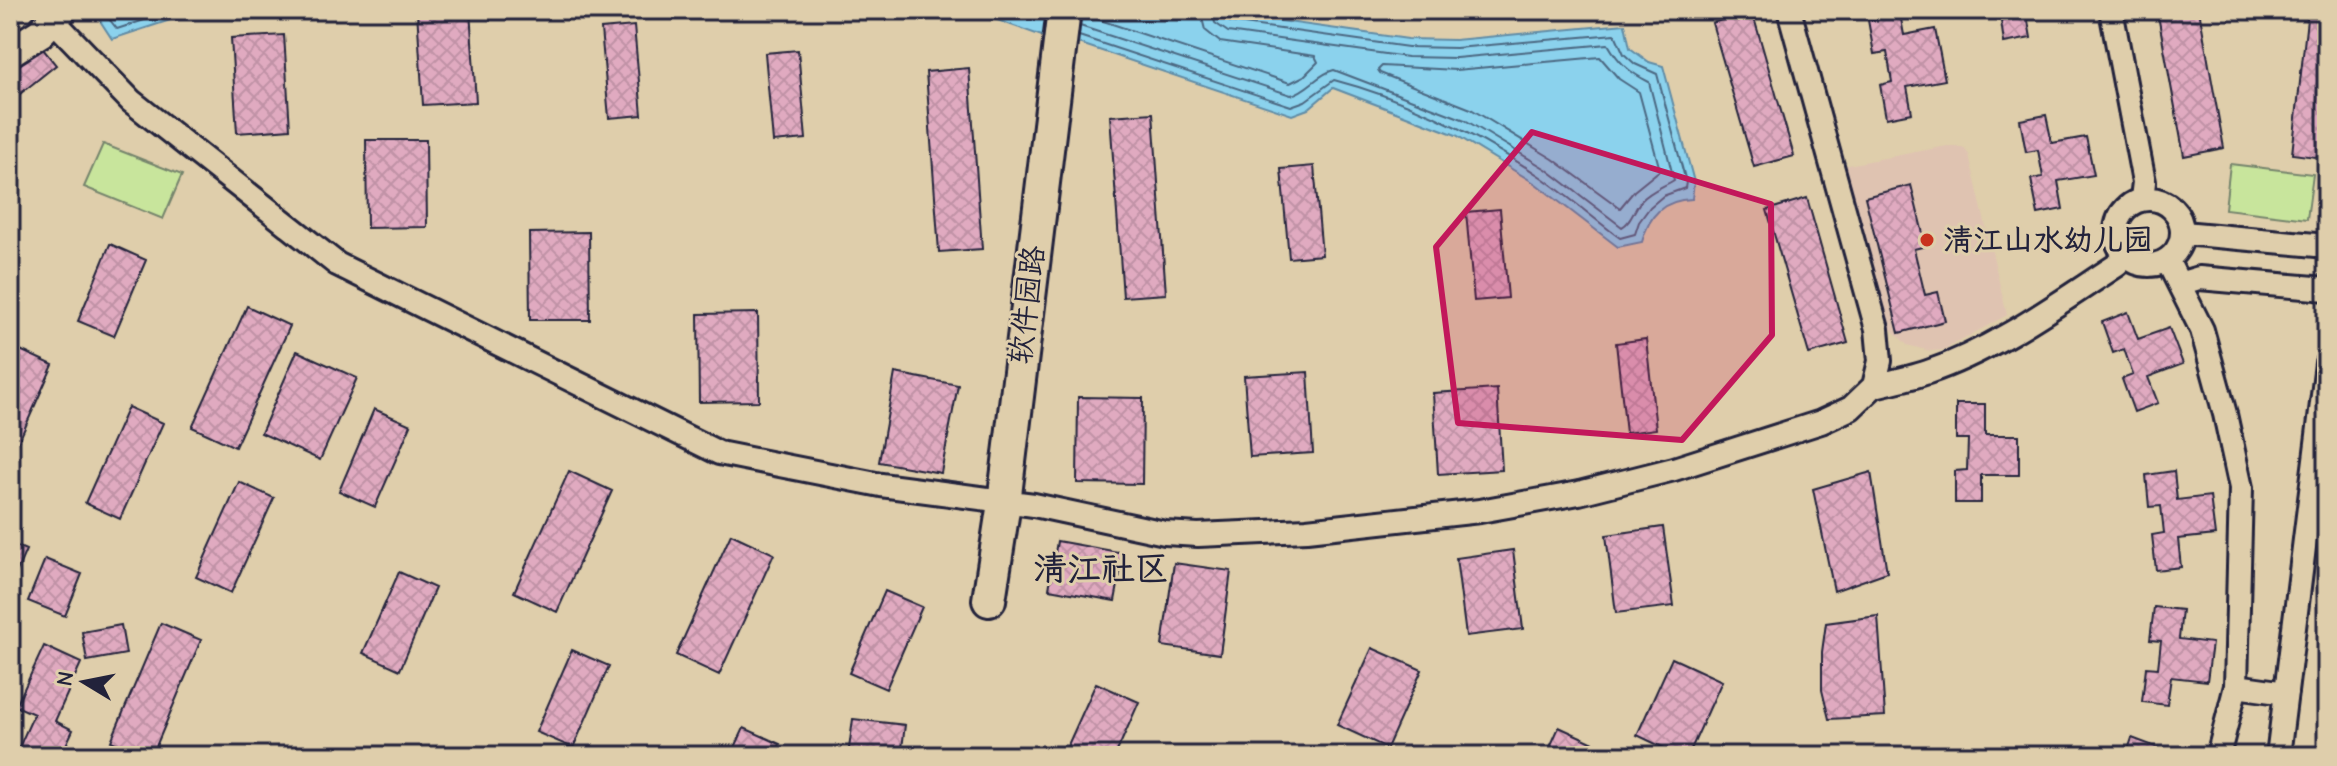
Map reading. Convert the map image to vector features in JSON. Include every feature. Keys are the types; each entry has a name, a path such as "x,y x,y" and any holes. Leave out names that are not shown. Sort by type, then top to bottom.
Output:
{"main road":[{"name":"软件园路","path":"989,600 1004,503 1064,10"}],"street":[{"path":"1789,10 1877,329 1880,361 1874,386"},
{"path":"2111,10 2144,182 2142,199"},
{"path":"10,52 40,33 57,15 131,101 337,264 719,453 881,485 1034,505 1165,533 1198,535 1307,530 1480,511 1579,493 1718,455 1821,422 1851,408 1874,386 1927,373 1979,350 2045,312 2126,256"},
{"path":"2142,199 2162,201 2171,206 2182,223 2183,233 2181,244 2167,260 2146,265 2126,256 2120,248 2116,228 2125,209 2142,199"},
{"path":"2183,233 2327,246"},
{"path":"2167,260 2202,330 2241,488 2236,686 2218,756"},
{"path":"2179,284 2199,278 2327,289"},
{"path":"2278,756 2327,363"},
{"path":"2236,686 2286,693"}],"highlighted area":[{"path":"1532,132 1771,204 1772,335 1682,440 1458,423 1436,247"}],"shaded area":[{"name":"清江山水幼儿园","path":"1947,146 1964,148 1969,155 2007,315 1943,350 1930,351 1907,345 1889,327 1843,166"}],"green space":[{"path":"103,144 182,175 163,219 84,187"},
{"path":"2230,164 2313,174 2307,219 2225,209"}],"water":[{"path":"93,10 201,10 112,39"},
{"path":"935,10 1203,10 1408,39 1455,40 1625,24 1630,48 1649,62 1663,66 1694,182 1692,199 1673,202 1659,211 1649,224 1642,242 1618,247 1536,184 1456,135 1333,88 1308,109 1292,115 1081,44 1053,40 989,17"}],"building":[{"path":"470,10 476,102 423,105 417,11"},
{"path":"2008,10 2056,10 2027,15 2031,38 2004,43 2001,21 2010,19"},
{"path":"2157,10 2199,10 2224,148 2184,156"},
{"path":"2308,10 2327,10 2327,126 2323,158 2292,154"},
{"path":"1752,11 1794,156 1754,167 1712,23"},
{"path":"1900,14 1904,35 1935,29 1945,80 1907,87 1912,113 1886,118 1880,85 1892,82 1887,52 1874,54 1868,20"},
{"path":"634,26 642,115 609,118 601,29"},
{"path":"284,35 290,129 237,133 231,38"},
{"path":"35,39 56,65 10,102 10,59"},
{"path":"798,50 806,139 773,142 765,53"},
{"path":"969,68 982,249 939,252 926,72"},
{"path":"1153,113 1166,294 1123,297 1110,116"},
{"path":"2046,115 2052,143 2086,137 2094,175 2058,181 2063,209 2038,214 2031,179 2043,177 2038,150 2026,152 2020,120"},
{"path":"366,140 426,140 427,227 367,228"},
{"path":"1314,166 1322,255 1289,258 1281,169"},
{"path":"1911,185 1926,246 1914,249 1925,295 1938,292 1945,321 1899,333 1865,197"},
{"path":"1807,198 1848,343 1809,354 1767,210"},
{"path":"1500,209 1508,298 1474,301 1466,212"},
{"path":"589,232 590,320 530,320 529,233"},
{"path":"110,244 146,260 114,336 78,321"},
{"path":"247,306 290,326 235,447 192,427"},
{"path":"2128,312 2138,339 2169,328 2183,364 2148,377 2158,403 2134,412 2122,379 2133,375 2124,349 2113,353 2102,322"},
{"path":"758,313 759,401 699,402 698,314"},
{"path":"1646,339 1656,429 1626,433 1616,343"},
{"path":"18,349 53,365 10,461 10,368"},
{"path":"297,351 357,378 320,460 261,433"},
{"path":"1308,372 1313,453 1250,457 1244,376"},
{"path":"895,373 958,385 941,473 879,462"},
{"path":"1497,389 1502,470 1438,474 1433,393"},
{"path":"1078,397 1143,398 1142,484 1077,483"},
{"path":"1956,404 1985,404 1985,435 2019,435 2019,475 1981,475 1981,503 1955,503 1955,471 1967,470 1968,439 1956,439"},
{"path":"128,407 163,423 120,519 85,503"},
{"path":"374,409 411,425 375,507 339,491"},
{"path":"569,471 612,491 557,612 514,592"},
{"path":"2174,471 2177,500 2210,496 2215,535 2178,539 2181,567 2156,570 2152,535 2164,533 2161,506 2149,507 2146,475"},
{"path":"1871,472 1887,572 1834,591 1813,489"},
{"path":"239,482 274,498 231,593 196,577"},
{"path":"1663,527 1674,606 1616,613 1606,535"},
{"path":"731,534 774,554 719,675 676,655"},
{"path":"1057,541 1124,553 1115,601 1049,589"},
{"path":"10,543 26,550 10,587"},
{"path":"1513,550 1523,629 1466,636 1456,558"},
{"path":"45,559 82,574 65,616 28,601"},
{"path":"1174,563 1231,571 1220,654 1162,646"},
{"path":"399,572 435,588 400,670 363,653"},
{"path":"885,591 922,607 886,689 849,673"},
{"path":"2154,607 2182,610 2179,639 2212,643 2207,681 2171,677 2167,705 2142,702 2146,667 2158,668 2161,641 2150,640"},
{"path":"1878,616 1885,716 1829,719 1822,690 1826,623"},
{"path":"161,623 201,640 152,756 147,756 111,741"},
{"path":"121,625 126,654 87,661 82,632"},
{"path":"44,646 81,663 55,721 73,730 61,756 15,756 34,714 16,706"},
{"path":"1372,648 1422,670 1387,748 1337,725"},
{"path":"572,650 609,666 573,748 536,732"},
{"path":"1672,658 1722,681 1688,756 1681,756 1637,735"},
{"path":"1096,683 1139,702 1115,756 1063,756"},
{"path":"853,719 905,725 901,756 848,756"},
{"path":"1559,727 1609,750 1606,756 1546,756"},
{"path":"744,728 780,744 775,756 731,756"},
{"path":"2132,738 2159,748 2156,756 2126,756"}],"place":[{"name":"清江山水幼儿园","path":"1927,240"}],"district":[{"name":"清江社区","path":"1101,569"}]}
